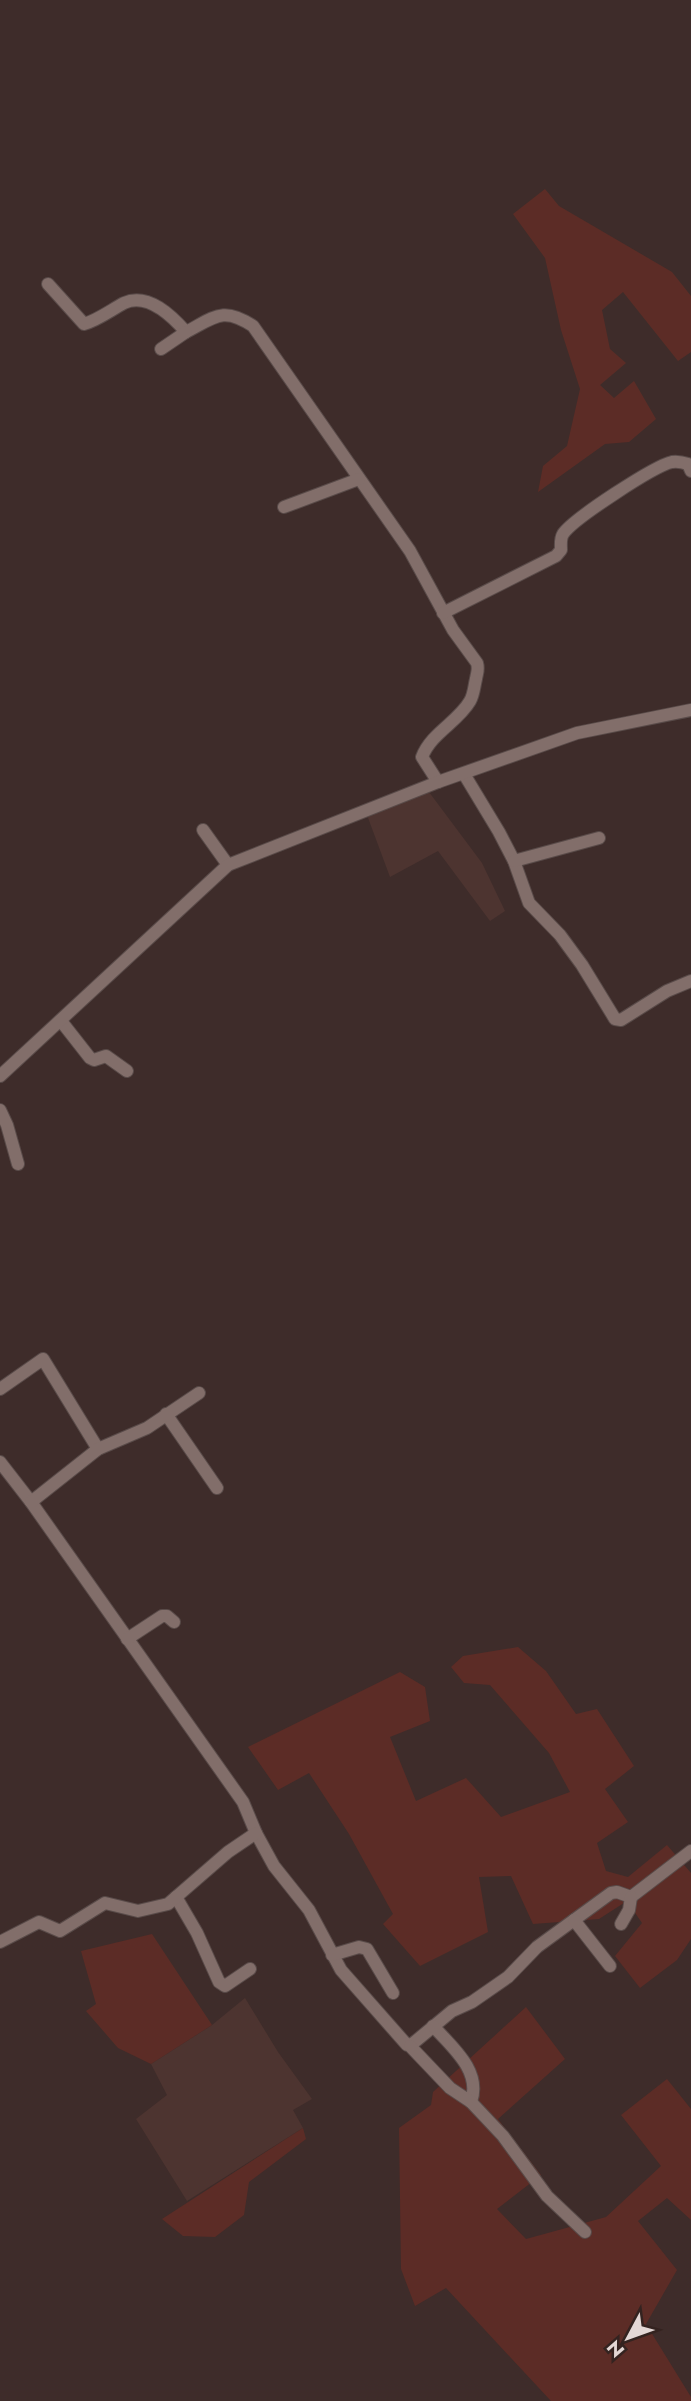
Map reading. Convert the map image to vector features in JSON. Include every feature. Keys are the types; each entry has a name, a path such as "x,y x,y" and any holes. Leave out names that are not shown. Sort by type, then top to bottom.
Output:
{"street":[{"path":"48,284 82,324 127,302 140,300 164,309 186,332"},
{"path":"161,349 186,332 220,315 237,315 253,326 410,551 443,612 479,669 469,704 423,752 426,767 438,782"},
{"path":"443,612 556,556 561,550 561,540 565,532 585,514 644,476 676,462 688,464 691,471"},
{"path":"284,507 359,479"},
{"path":"0,1076 228,865 438,782 577,733 691,710"},
{"path":"464,774 514,861 529,903 560,935 615,1018 621,1020 691,981"},
{"path":"202,830 228,865"},
{"path":"514,861 598,838"},
{"path":"61,1021 90,1058 94,1060 106,1056 127,1071"},
{"path":"0,1110 18,1164"},
{"path":"0,1390 44,1359 98,1449"},
{"path":"32,1502 98,1449 147,1428 199,1392"},
{"path":"166,1414 216,1488"},
{"path":"0,1462 32,1502 243,1802 274,1866 309,1910 346,1976 403,2043 410,2046 450,2088 471,2102 503,2136 547,2196 585,2232"},
{"path":"127,1639 162,1616 167,1616 174,1622"},
{"path":"0,1942 39,1922 60,1931 105,1903 138,1912 168,1904 228,1852 256,1833"},
{"path":"621,1924 629,1910 631,1897 691,1851"},
{"path":"410,2046 452,2011 472,2002 508,1977 537,1947 611,1893 617,1892 631,1897"},
{"path":"176,1897 197,1933 219,1982 225,1986 250,1969"},
{"path":"575,1920 610,1966"},
{"path":"332,1955 359,1947 367,1949 393,1993"},
{"path":"433,2026 455,2049 469,2070 474,2083 471,2102"}],"shaded area":[{"path":"545,189 559,206 672,272 691,296 691,352 678,361 623,292 602,310 610,349 626,363 600,385 614,398 634,381 656,419 629,442 605,444 538,492 543,466 567,446 580,389 561,330 545,258 513,214"},
{"path":"423,784 482,863 505,911 490,921 438,851 390,877 364,807"},
{"path":"518,1647 546,1671 576,1714 597,1709 634,1766 605,1789 628,1822 597,1843 606,1871 628,1877 667,1845 691,1873 691,1939 677,1960 640,1988 615,1956 642,1923 627,1901 599,1919 533,1924 511,1876 479,1877 488,1932 420,1966 383,1924 393,1914 349,1834 309,1773 278,1790 248,1747 400,1672 425,1687 430,1721 390,1737 416,1801 466,1778 501,1817 570,1792 549,1753 490,1685 464,1683 451,1667 463,1656"},
{"path":"152,1934 212,2025 151,2064 118,2048 86,2011 96,2004 81,1951"},
{"path":"245,1998 278,2052 312,2099 293,2110 303,2128 187,2201 136,2119 167,2095 151,2064 212,2025"},
{"path":"526,2007 565,2059 498,2119 541,2175 497,2209 526,2239 606,2217 661,2166 621,2115 667,2079 691,2109 691,2220 667,2198 638,2221 677,2270 646,2324 691,2401 551,2401 446,2288 415,2306 401,2269 399,2128 431,2105 433,2092"},
{"path":"303,2128 306,2139 249,2182 244,2215 215,2237 183,2236 162,2219"}]}
